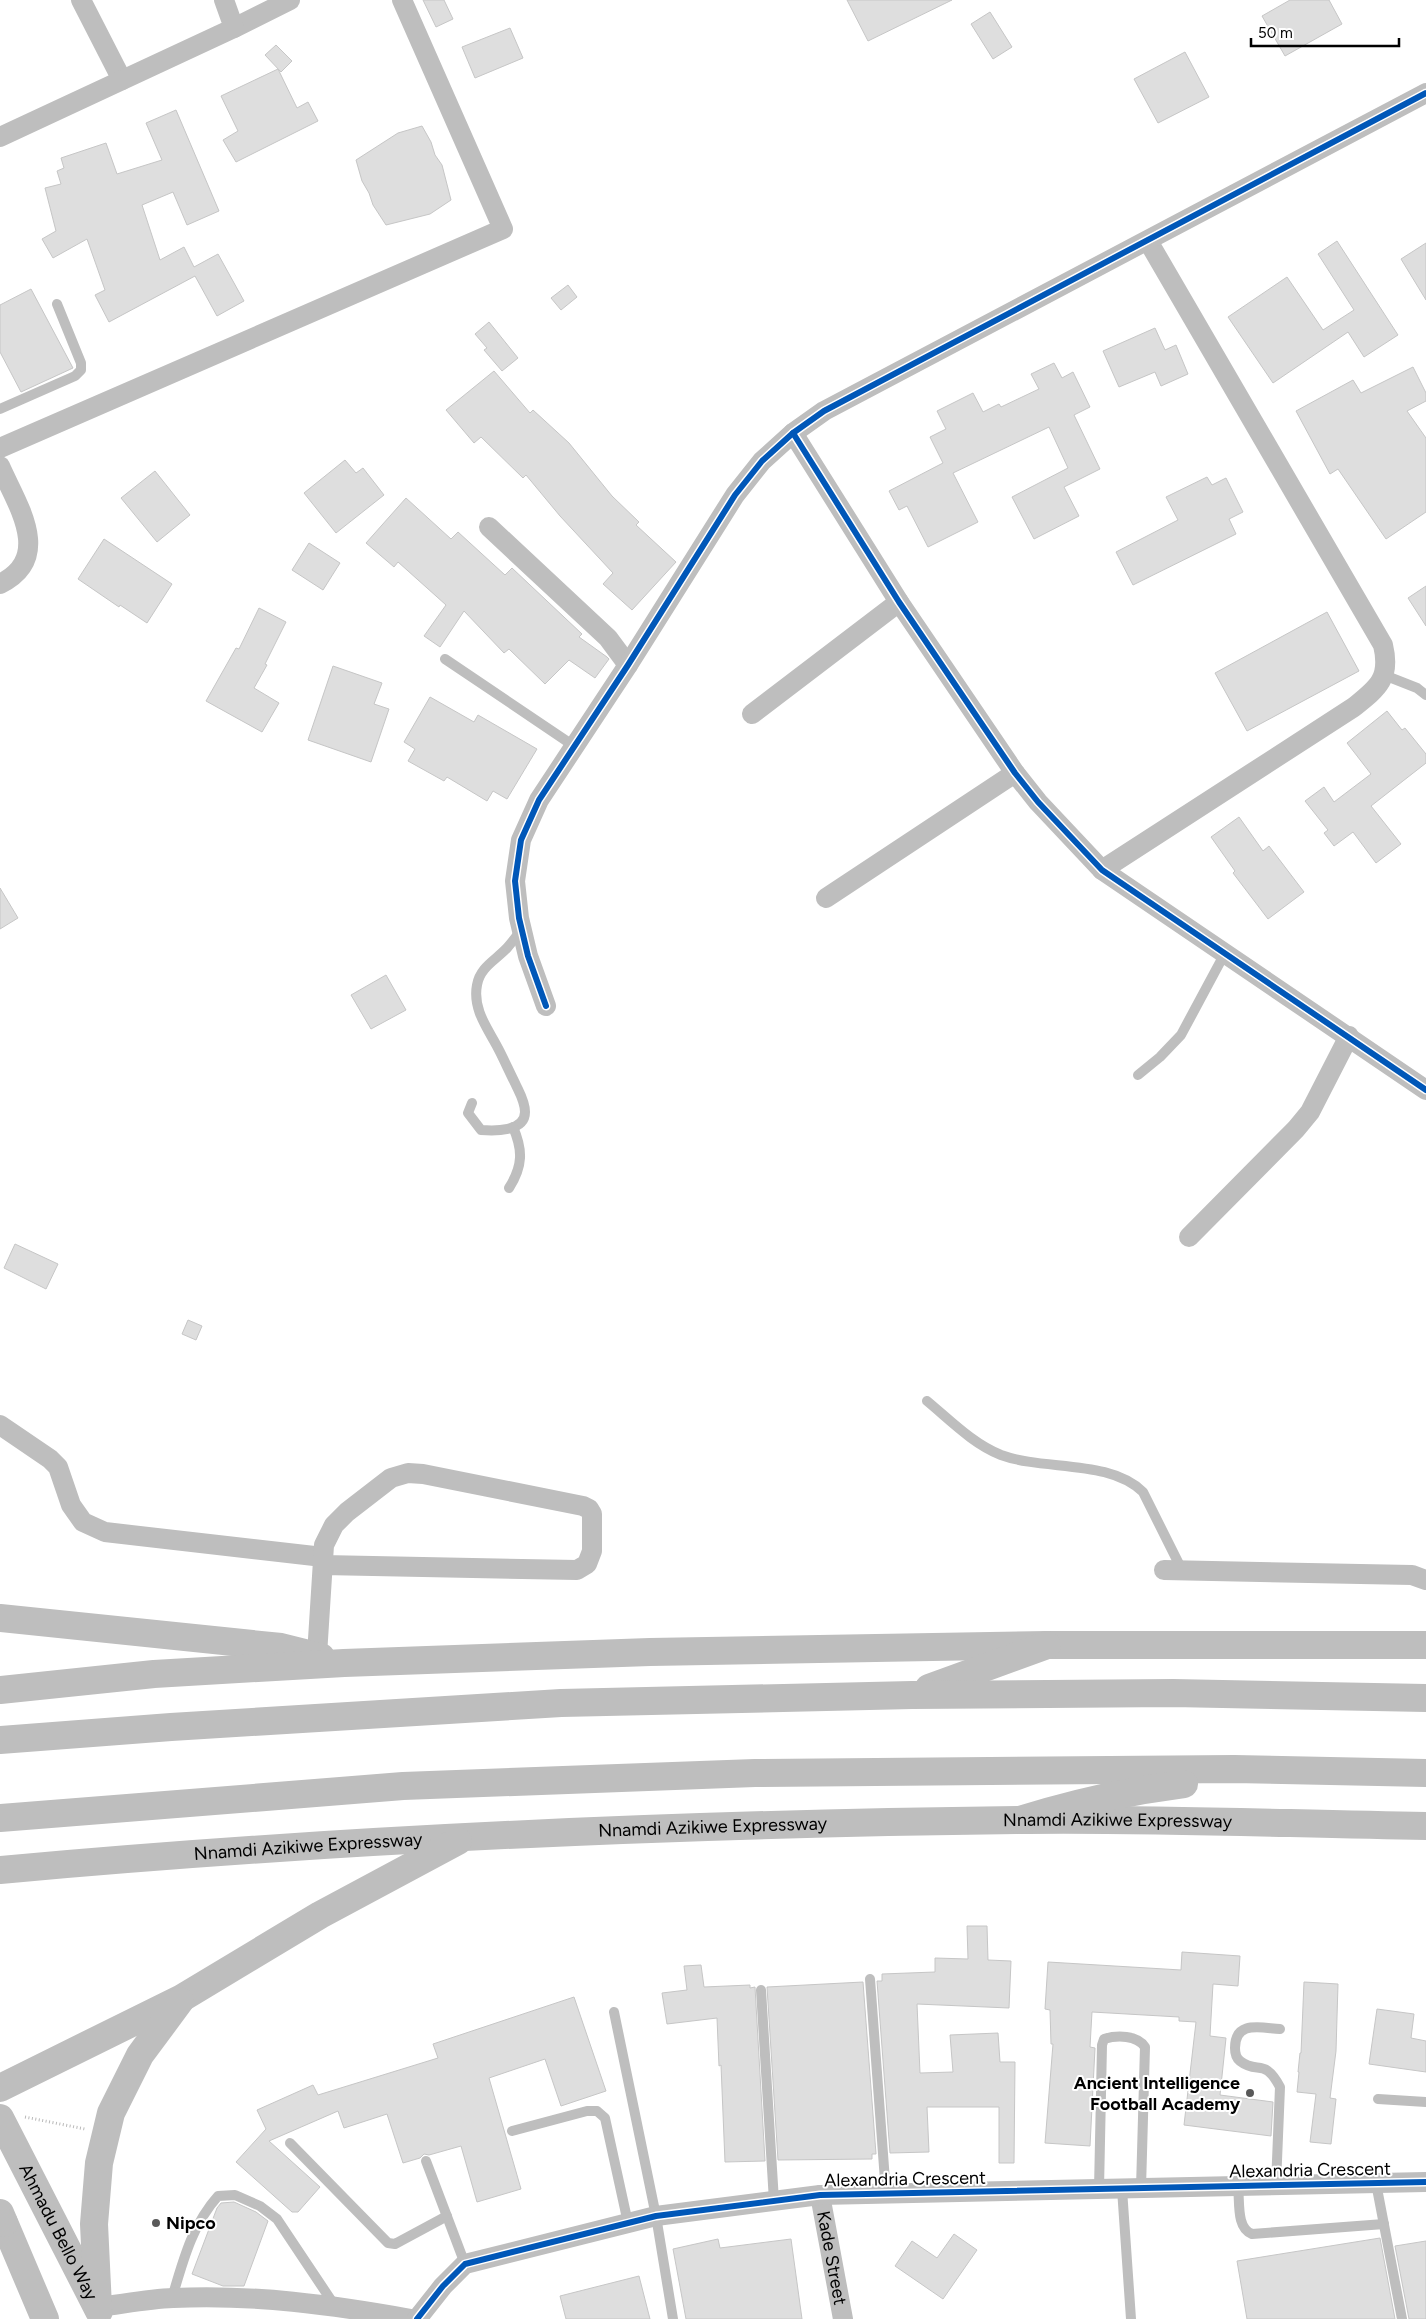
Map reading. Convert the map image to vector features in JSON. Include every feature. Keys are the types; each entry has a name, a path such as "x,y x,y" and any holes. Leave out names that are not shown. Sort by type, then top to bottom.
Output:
{"main road":[{"path":"0,1618 280,1647 344,1663"},
{"path":"0,1690 154,1674 344,1663 650,1652 1048,1645 1422,1643"},
{"path":"912,1695 1048,1645"},
{"path":"0,1740 171,1727 561,1703 912,1695 1173,1693 1426,1698"},
{"path":"1020,1820 1066,1805 1149,1788 1214,1779 1234,1769"},
{"path":"0,1818 403,1786 755,1773 1234,1769 1426,1773"},
{"name":"Nnamdi Azikiwe Expressway","path":"0,1870 146,1856 658,1828 1020,1820 1426,1826"},
{"path":"0,2088 182,1998 320,1915 467,1837"},
{"path":"100,2313 94,2224 99,2163 111,2113 140,2055 182,1998"},
{"name":"Ahmadu Bello Way","path":"10,2117 100,2313"},
{"path":"1,2219 45,2319"}],"street":[{"path":"81,0 122,80"},
{"path":"224,0 234,28"},
{"path":"0,137 290,0"},
{"path":"0,448 502,229 402,0"},
{"path":"546,1006 536,982 521,930 515,881 521,840 539,800 628,665 734,495 762,461 792,433 824,411 1426,93"},
{"path":"1102,870 1354,707 1375,690 1384,675 1387,661 1383,645 1148,241"},
{"path":"792,433 899,602 1015,773 1038,802 1102,870 1426,1090"},
{"path":"0,466 28,530 30,544 27,557 18,571 0,584"},
{"path":"489,527 608,638 628,665"},
{"path":"752,714 899,602"},
{"path":"826,898 1015,773"},
{"path":"1189,1237 1296,1129 1310,1112 1349,1036"},
{"path":"0,1425 50,1459 58,1467 71,1504 83,1522 105,1532 323,1561 577,1570 587,1564 592,1551 592,1514 589,1509 583,1506 423,1474 408,1473 391,1478 347,1512 334,1525 324,1546 323,1561 316,1655"},
{"path":"1173,1570 1412,1575 1426,1580"},
{"name":"Alexandria Crescent","path":"465,2264 656,2216 820,2195 1426,2182"},
{"name":"Kade Street","path":"820,2195 843,2319"},
{"path":"417,2319 443,2286 465,2264"},
{"path":"100,2313 172,2298 235,2298 335,2306 411,2319"}],"lane":[{"path":"0,409 75,376 81,370 81,363 57,304"},
{"path":"445,660 574,746"},
{"path":"1384,675 1417,688 1426,694"},
{"path":"472,1103 468,1113 481,1130 498,1132 513,1127 520,1122 525,1114 523,1100 500,1051 482,1020 476,1003 476,986 480,976 489,963 507,948 521,930"},
{"path":"1138,1076 1160,1058 1181,1035 1225,953"},
{"path":"509,1188 518,1173 520,1160 520,1142 513,1127"},
{"path":"928,1400 983,1447 1001,1455 1018,1460 1114,1474 1133,1482 1143,1492 1173,1570"},
{"path":"870,1979 886,2194"},
{"path":"761,1990 774,2201"},
{"path":"614,2012 656,2216 673,2319"},
{"path":"1276,2185 1280,2087 1274,2075 1264,2067 1245,2064 1238,2060 1235,2054 1235,2038 1241,2031 1249,2027 1280,2029"},
{"path":"1099,2189 1102,2045 1104,2039 1111,2037 1135,2038 1141,2041 1145,2047 1132,2188 1131,2319"},
{"path":"1378,2099 1426,2102"},
{"path":"512,2131 587,2111 596,2111 605,2118 628,2223"},
{"path":"290,2142 388,2243 395,2244 447,2216"},
{"path":"426,2161 465,2264"},
{"path":"1376,2184 1402,2319"},
{"path":"1238,2186 1241,2225 1245,2232 1252,2234 1384,2224"},
{"path":"172,2298 184,2258 204,2212 218,2196 235,2195 260,2206 277,2219 335,2306"}],"path":[{"path":"10,2117 106,2133"}],"building":[{"path":"423,0 444,0 453,19 436,27"},
{"path":"847,0 952,0 868,41"},
{"path":"1290,0 1329,0 1342,24 1285,56 1262,16"},
{"path":"990,12 1012,47 993,59 971,24"},
{"path":"510,28 523,58 475,78 462,47"},
{"path":"276,45 292,61 281,72 265,55"},
{"path":"1185,52 1209,97 1158,123 1134,79"},
{"path":"278,69 297,108 308,102 318,121 236,162 223,140 238,131 221,96"},
{"path":"176,110 219,211 187,225 173,192 142,205 160,260 184,247 194,267 218,254 244,301 217,316 195,276 109,322 95,295 105,290 87,239 53,258 42,239 56,231 45,188 61,184 57,171 64,168 61,158 106,143 117,174 162,160 146,123"},
{"path":"422,126 431,142 435,155 442,165 451,200 430,214 386,225 373,205 362,181 356,160 398,133"},
{"path":"1337,241 1398,335 1364,357 1348,332 1273,383 1228,317 1287,277 1323,330 1354,310 1318,254"},
{"path":"1426,243 1426,300 1401,259"},
{"path":"568,285 577,297 561,310 551,298"},
{"path":"31,289 73,368 21,392 0,352 0,305"},
{"path":"489,322 518,358 502,371 484,350 487,348 475,334"},
{"path":"1155,328 1165,350 1176,345 1188,374 1161,386 1155,372 1119,387 1103,351"},
{"path":"1054,363 1062,378 1073,372 1090,407 1074,415 1100,469 1064,487 1079,516 1034,539 1012,497 1068,468 1049,427 953,473 978,522 928,547 907,506 899,510 889,491 943,463 930,437 946,429 937,411 973,393 983,412 999,404 1001,407 1039,389 1031,374"},
{"path":"1413,367 1426,393 1426,401 1407,411 1426,438 1426,512 1386,539 1338,469 1330,474 1296,411 1353,380 1361,393"},
{"path":"494,371 530,413 533,410 569,443 612,496 639,522 636,525 676,562 632,610 603,584 613,573 560,516 526,475 523,478 481,437 474,443 446,410"},
{"path":"345,460 356,473 363,468 384,495 336,533 304,493"},
{"path":"155,471 190,515 157,542 121,498"},
{"path":"1207,477 1212,485 1226,478 1243,512 1229,519 1236,534 1133,585 1116,552 1178,520 1166,497"},
{"path":"406,498 451,539 458,532 505,575 512,568 582,634 579,637 607,657 609,659 595,678 569,660 545,684 509,649 504,653 464,611 440,647 424,636 446,605 398,562 394,567 366,543"},
{"path":"104,539 172,584 147,623 120,605 119,607 78,579"},
{"path":"309,543 340,563 323,590 292,570"},
{"path":"1426,586 1426,626 1408,598"},
{"path":"259,608 286,622 265,664 267,665 254,688 279,703 262,732 206,701 236,648 239,649"},
{"path":"1327,612 1359,671 1247,731 1215,673"},
{"path":"333,666 382,683 374,704 389,709 371,762 308,740"},
{"path":"430,697 474,722 478,715 537,749 507,799 493,791 487,801 447,777 444,781 408,761 415,749 404,742"},
{"path":"1387,711 1402,730 1405,728 1426,754 1426,763 1371,806 1401,844 1376,863 1353,832 1334,846 1324,833 1328,830 1305,801 1324,787 1334,802 1371,774 1347,743"},
{"path":"1239,817 1263,851 1269,846 1304,892 1268,919 1233,873 1235,871 1211,837"},
{"path":"0,888 18,918 0,929"},
{"path":"386,975 406,1010 371,1029 351,995"},
{"path":"15,1244 58,1264 46,1289 4,1268"},
{"path":"188,1320 202,1326 196,1340 182,1334"},
{"path":"967,1926 987,1926 988,1960 1011,1961 1009,2008 917,2004 920,2073 953,2072 950,2035 998,2033 1000,2062 1015,2062 1014,2163 999,2163 999,2107 927,2107 929,2152 890,2153 877,1981 882,1981 882,1974 935,1972 935,1958 968,1959"},
{"path":"1182,1952 1240,1956 1238,1986 1213,1984 1210,2036 1226,2038 1220,2095 1273,2102 1271,2136 1184,2125 1196,2022 1179,2021 1179,2017 1092,2012 1090,2047 1095,2048 1090,2146 1045,2143 1053,2044 1051,2044 1050,2010 1045,2009 1048,1962 1181,1970"},
{"path":"701,1965 704,1987 750,1985 750,1988 755,1987 765,2161 725,2162 717,2018 667,2024 662,1993 687,1990 684,1966"},
{"path":"863,1982 876,2154 872,2154 872,2159 778,2160 767,1987"},
{"path":"1304,1982 1338,1984 1336,2051 1330,2098 1336,2099 1331,2144 1310,2142 1316,2094 1297,2092 1301,2053"},
{"path":"574,1997 606,2091 561,2106 545,2059 489,2078 521,2189 477,2202 461,2146 429,2155 424,2154 420,2158 403,2163 387,2114 344,2128 338,2111 269,2141 320,2187 298,2212 292,2212 236,2162 266,2129 257,2110 313,2085 318,2095 438,2058 433,2044"},
{"path":"1377,2009 1414,2014 1411,2038 1426,2041 1426,2072 1369,2064"},
{"path":"234,2202 256,2212 268,2221 244,2286 223,2286 192,2274 217,2208 221,2203"},
{"path":"954,2234 977,2250 943,2299 895,2266 912,2241 937,2258"},
{"path":"1380,2238 1395,2319 1247,2319 1237,2261"},
{"path":"718,2239 720,2248 791,2239 802,2319 686,2319 673,2249"},
{"path":"1426,2241 1426,2319 1409,2319 1395,2246"},
{"path":"639,2276 650,2319 566,2319 560,2296"}],"cycle path":[{"path":"546,1006 528,956 519,918 515,881 521,840 539,800 628,665 735,495 762,461 793,433 824,411 1426,93"},
{"path":"793,433 899,602 1015,773 1038,802 1102,870 1426,1090"},
{"path":"417,2319 443,2286 465,2264 656,2216 820,2195 1426,2182"}],"place":[{"name":"Ancient Intelligence Football Academy","path":"1250,2093"},
{"name":"Nipco","path":"156,2223"}]}
